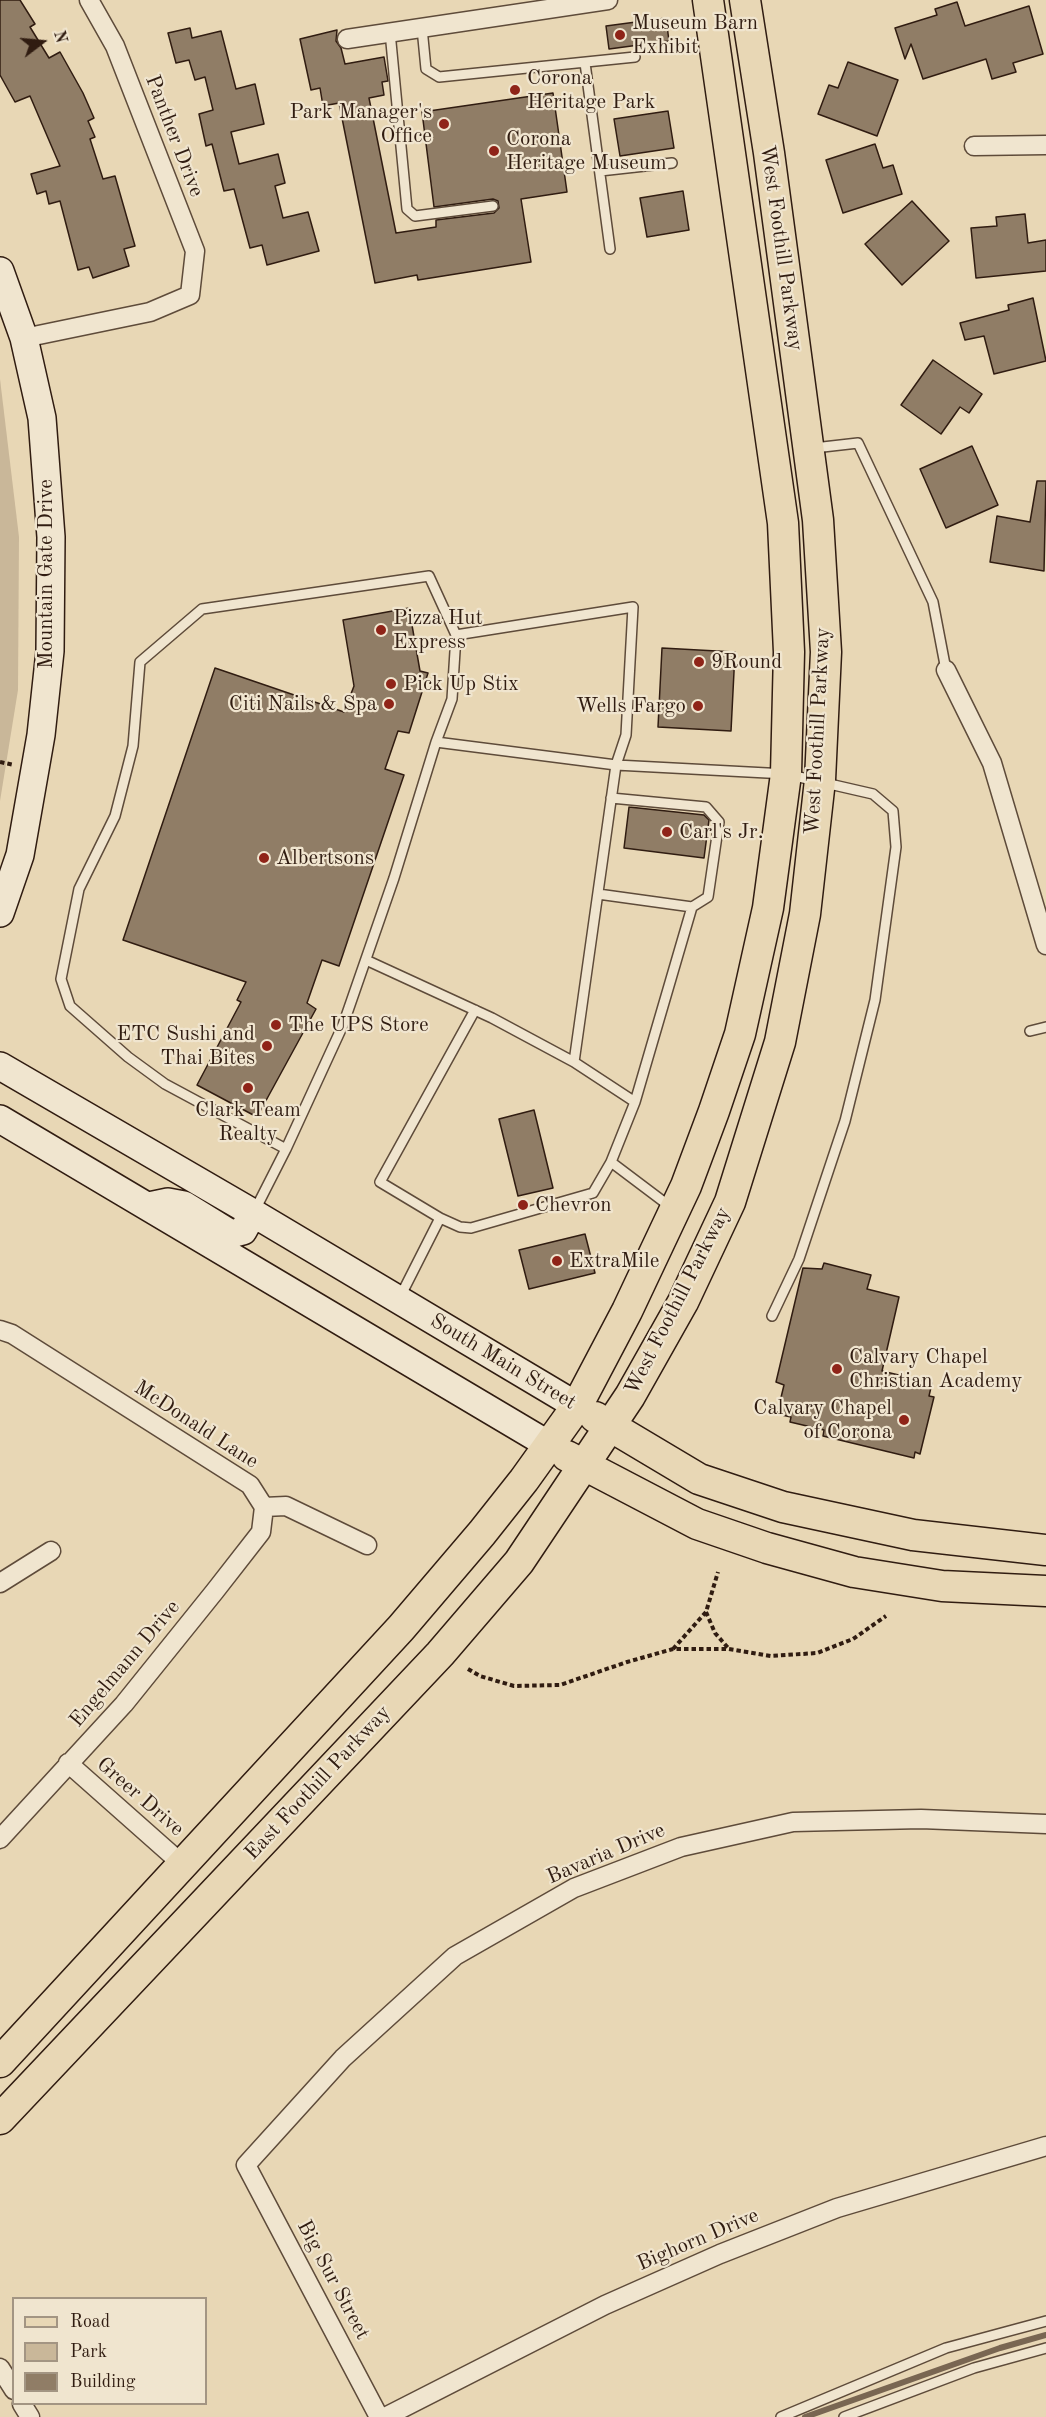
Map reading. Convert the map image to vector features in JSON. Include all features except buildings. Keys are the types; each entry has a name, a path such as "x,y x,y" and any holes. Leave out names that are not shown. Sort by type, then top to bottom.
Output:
{"main road":[{"name":"West Foothill Parkway","path":"577,1406 627,1311 686,1186 740,1034 768,908 786,774 789,652 783,523 708,0"},
{"name":"West Foothill Parkway","path":"610,1426 683,1302 730,1202 757,1122 780,1042 805,914 820,780 826,652 818,520 745,0"},
{"name":"Mountain Gate Drive","path":"0,271 24,338 42,418 51,537 50,651 40,746 20,855 0,914"},
{"name":"South Main Street","path":"0,1066 399,1299 699,1479 783,1507 913,1535 1046,1550"},
{"path":"0,1119 585,1466 697,1524 854,1572 942,1586 1046,1591"},
{"path":"149,1206 168,1202 184,1205 231,1234 243,1231 253,1213"},
{"name":"East Foothill Parkway","path":"0,2062 401,1628 482,1533 577,1406"},
{"name":"East Foothill Parkway","path":"0,2119 440,1654 519,1562 610,1426"},
{"path":"37,2079 96,1989 182,1898 192,1881 183,1864"}],"street":[{"name":"Panther Drive","path":"24,338 150,312 190,295 195,251 115,46 89,0"},
{"path":"347,39 608,0"},
{"path":"974,146 1046,145"},
{"path":"946,670 992,762 1046,945"},
{"name":"McDonald Lane","path":"0,1330 12,1335 250,1485 264,1507"},
{"path":"264,1507 286,1506 367,1545"},
{"name":"Engelmann Drive","path":"0,1839 7,1818 68,1763 124,1704 261,1532 264,1507"},
{"path":"0,1583 51,1551"},
{"name":"Greer Drive","path":"68,1763 183,1864"},
{"name":"Bavaria Drive","path":"246,2165 343,2058 455,1956 574,1888 681,1847 793,1822 921,1819 1046,1824"},
{"name":"Bighorn Drive","path":"385,2417 605,2305 720,2254 837,2208 1046,2146"},
{"name":"Big Sur Street","path":"246,2165 379,2417"},
{"path":"0,2368 12,2387"}],"lane":[{"path":"422,28 426,69 439,77 635,57"},
{"path":"390,32 407,209 415,216 492,206"},
{"path":"585,63 610,249"},
{"path":"600,171 672,163"},
{"path":"808,449 858,443 933,602 946,670"},
{"path":"253,1213 286,1149 343,1025 452,699 456,635 429,576 202,609 140,662 133,746 115,816 78,889 61,978 70,1006 128,1057 165,1084 286,1149"},
{"path":"456,635 633,607 626,735 616,765 574,1062"},
{"path":"436,742 616,765 786,774 873,794 893,811 896,847 875,1000 845,1121 799,1259 772,1316"},
{"path":"598,894 692,907 708,897 719,822 706,807 611,798"},
{"path":"475,1010 380,1182 440,1218 460,1227 471,1228 593,1193 611,1162 635,1102 692,907"},
{"path":"366,960 475,1010 574,1062 635,1102"},
{"path":"1030,1031 1046,1027"},
{"path":"611,1162 674,1210"},
{"path":"399,1299 440,1218"},
{"path":"781,2417 946,2348 1046,2321"},
{"path":"844,2417 974,2368 1046,2348"}],"path":[{"path":"673,1649 706,1612 718,1572"},
{"path":"706,1612 715,1633 729,1649"},
{"path":"468,1669 505,1684 543,1688 560,1685 673,1649 729,1649 771,1656 817,1653 853,1639 886,1616"}],"green space":[{"path":"0,379 19,537 18,690 0,801"}],"waterway":[{"path":"805,2417 1000,2348 1046,2335"}],"place":[{"name":"Museum Barn Exhibit","path":"620,35"},
{"name":"Corona Heritage Park","path":"515,90"},
{"name":"Park Manager's Office","path":"444,124"},
{"name":"Corona Heritage Museum","path":"494,151"},
{"name":"Pizza Hut Express","path":"381,630"},
{"name":"9Round","path":"699,662"},
{"name":"Pick Up Stix","path":"391,684"},
{"name":"Citi Nails & Spa","path":"389,704"},
{"name":"Wells Fargo","path":"698,706"},
{"name":"Carl's Jr.","path":"667,832"},
{"name":"Albertsons","path":"264,858"},
{"name":"The UPS Store","path":"276,1025"},
{"name":"ETC Sushi and Thai Bites","path":"267,1046"},
{"name":"Clark Team Realty","path":"248,1088"},
{"name":"Chevron","path":"523,1205"},
{"name":"ExtraMile","path":"557,1261"},
{"name":"Calvary Chapel Christian Academy","path":"837,1369"},
{"name":"Calvary Chapel of Corona","path":"904,1420"}]}
